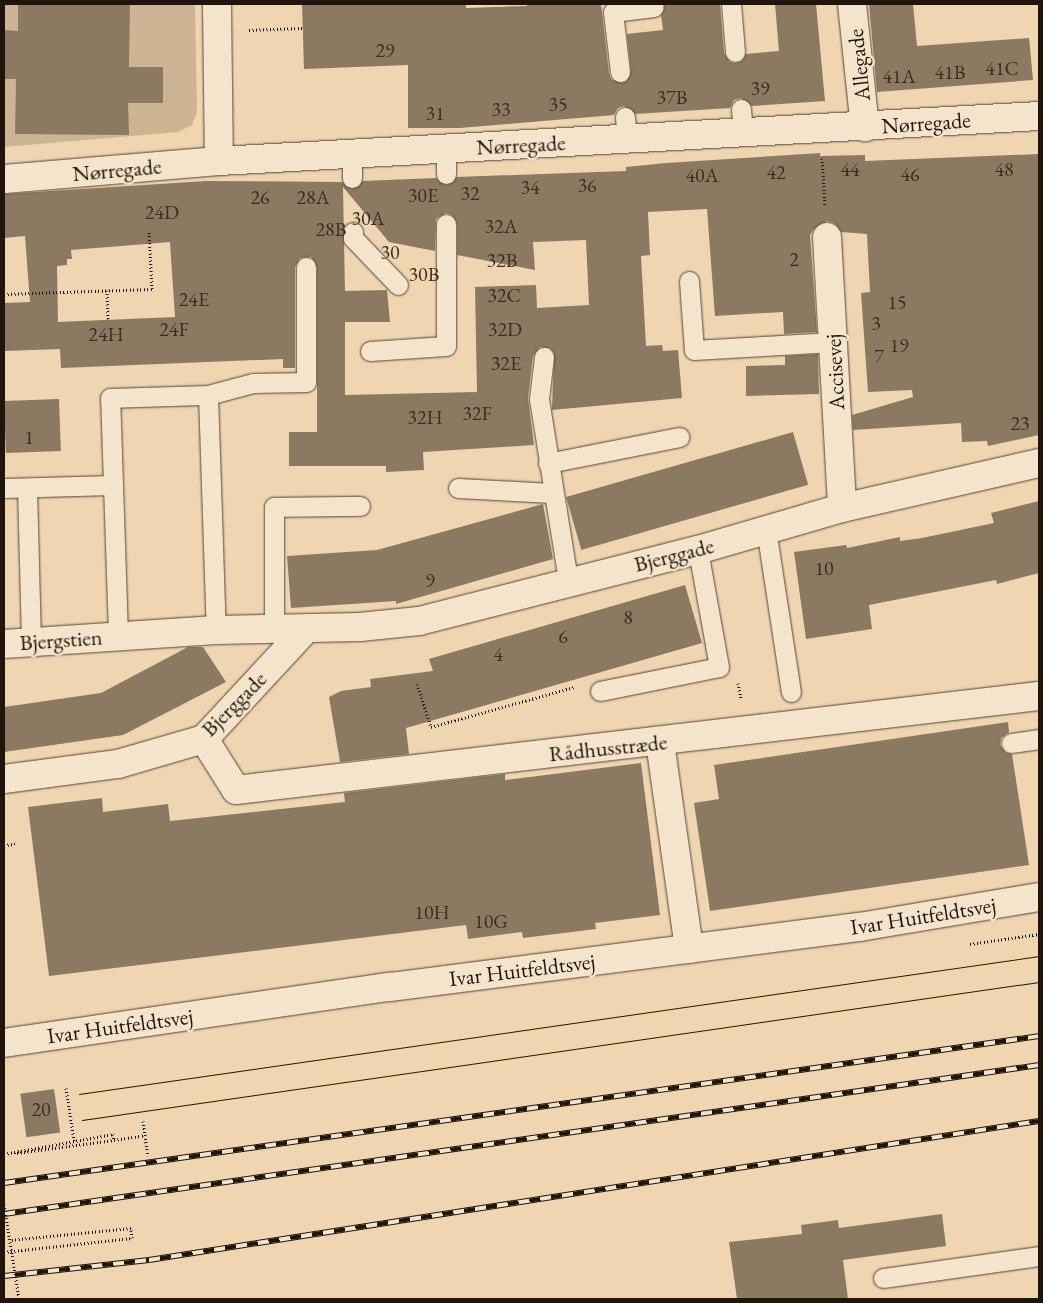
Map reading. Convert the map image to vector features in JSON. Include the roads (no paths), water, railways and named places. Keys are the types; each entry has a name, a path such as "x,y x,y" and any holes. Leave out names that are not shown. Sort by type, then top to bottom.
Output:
{"street":[{"path":"218,4 219,161"},
{"name":"Allegade","path":"852,4 865,127"},
{"name":"Nørregade","path":"4,179 219,161 352,166 446,162 626,128 742,121 820,129 1039,116"},
{"name":"Accisevej","path":"827,237 842,508"},
{"name":"Bjerggade","path":"118,635 216,630 306,629 419,621 698,550 842,508 1039,463"},
{"name":"Bjerggade","path":"4,779 118,764 204,739 306,629"},
{"name":"Bjergstien","path":"4,644 118,635"},
{"name":"Rådhusstræde","path":"204,739 236,790 660,742 1039,696"},
{"path":"660,742 690,948"},
{"name":"Ivar Huitfeldtsvej","path":"4,1043 390,987 860,927 1039,897"}],"lane":[{"path":"731,4 736,52"},
{"path":"620,72 613,12 654,6"},
{"path":"370,351 446,346 446,224"},
{"path":"353,232 353,238 398,285"},
{"path":"118,635 110,398 208,395 253,383 306,382 306,266"},
{"path":"690,281 694,350 833,342"},
{"path":"544,357 539,399 552,493 568,582"},
{"path":"208,395 216,630"},
{"path":"548,463 678,438"},
{"path":"4,488 113,485"},
{"path":"27,488 31,642"},
{"path":"458,488 552,493"},
{"path":"274,629 274,507 360,506"},
{"path":"766,529 791,692"},
{"path":"600,691 719,667 698,550"},
{"path":"1011,743 1039,739"},
{"path":"883,1278 1039,1256"}],"tram line":[{"path":"79,1094 1039,956"},
{"path":"82,1120 1039,982"}],"railway":[{"path":"4,1183 1039,1036"},
{"path":"4,1214 1039,1065"},
{"path":"4,1276 149,1260 1039,1121"}]}
